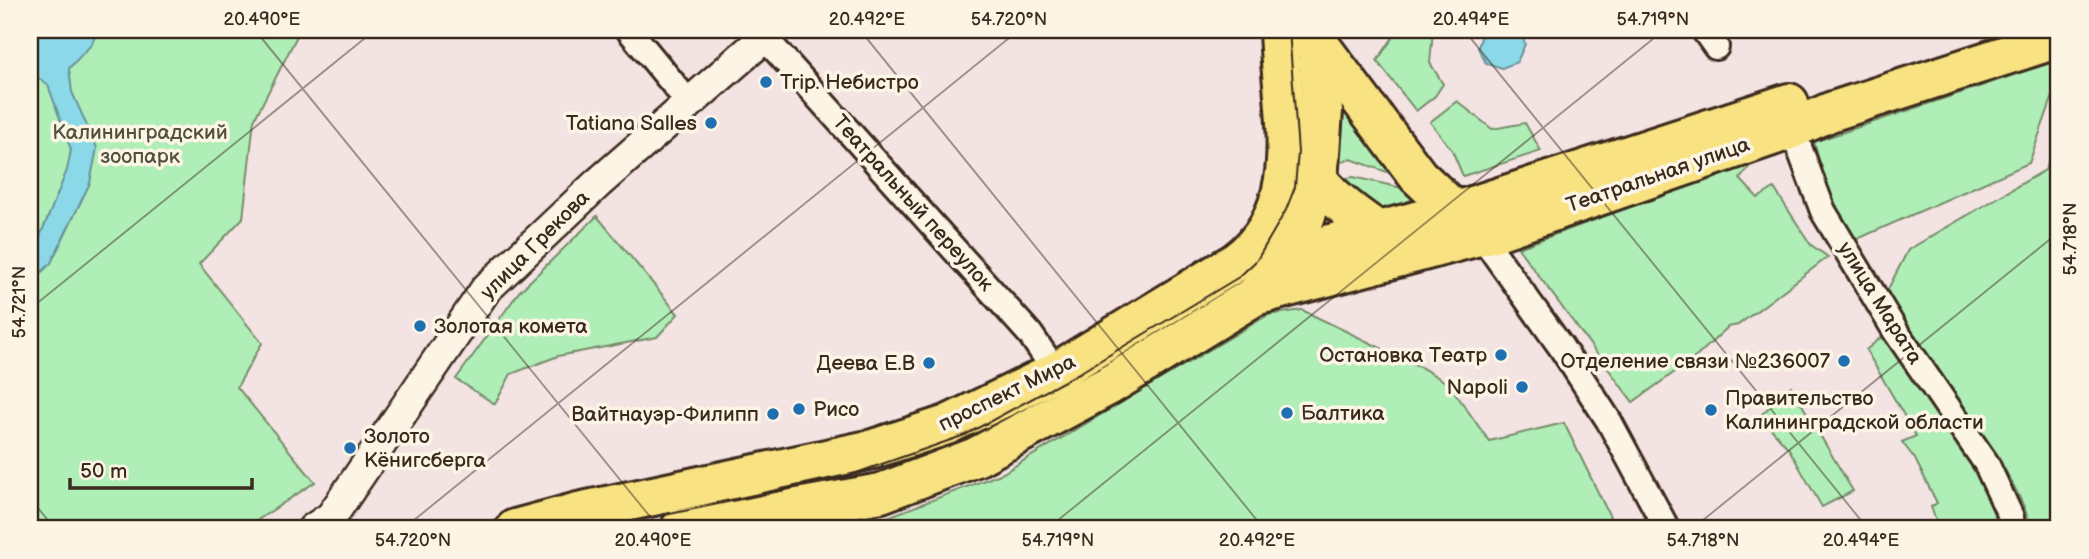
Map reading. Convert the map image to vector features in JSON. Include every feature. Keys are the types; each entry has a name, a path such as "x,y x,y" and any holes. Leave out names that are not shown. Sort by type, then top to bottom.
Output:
{"main road":[{"name":"проспект Мира","path":"515,529 578,512 873,449 947,425 1056,372 1236,262 1256,247 1281,200 1289,137 1280,67 1279,30"},
{"name":"Театральная улица","path":"1252,297 1413,253 1468,223 1787,117 2021,30"},
{"name":"проспект Мира","path":"680,529 880,493 976,457 1108,386 1252,297 1278,273 1293,252 1318,181 1323,111 1316,34"},
{"path":"1316,34 1418,176 1468,223"},
{"name":"Театральная улица","path":"1787,117 1830,112 2059,38"},
{"path":"1289,137 1318,181 1377,230 1413,253"},
{"name":"Театральная улица","path":"1236,262 1269,261 1377,230 1468,223"}],"street":[{"path":"629,30 689,103"},
{"name":"улица Грекова","path":"313,529 331,517 486,289 597,184 769,34"},
{"name":"Театральный переулок","path":"769,34 1030,334 1056,372"},
{"name":"улица Марата","path":"1787,117 1823,211 1896,332 1986,463 2011,517 2012,529"},
{"path":"1468,223 1561,347 1602,411 1667,529"}],"green space":[{"name":"Калининградский зоопарк","path":"30,30 300,30 254,120 243,218 199,264 262,343 237,387 315,482 244,529 30,529"},
{"path":"1398,30 1433,30 1430,63 1443,84 1435,96 1416,111 1377,61"},
{"path":"2059,60 2059,79 2029,163 1853,241 1831,202 1814,142"},
{"path":"1333,83 1398,176 1351,159 1339,162"},
{"path":"1457,101 1492,129 1525,123 1541,151 1463,176 1452,150 1430,122"},
{"path":"2059,134 2059,529 2030,529 2011,480 1991,447 1885,295 1908,250 2045,170"},
{"path":"1753,162 1740,179 1758,198 1774,188 1811,245 1828,257 1738,325 1728,327 1697,356 1633,402 1518,248"},
{"path":"1353,177 1411,190 1424,202 1375,214 1342,179"},
{"path":"597,216 678,314 657,337 558,356 511,374 495,404 456,379 519,292"},
{"name":"Балтика","path":"1302,310 1422,368 1449,384 1489,441 1564,423 1616,529 872,529 872,523 1003,473 1268,315"},
{"path":"1885,334 1992,494 2000,529 1939,529 1931,507 1937,503 1915,459 1902,442 1916,436 1866,350"},
{"path":"1791,386 1853,491 1822,507 1789,449 1760,416"}],"water":[{"path":"30,30 97,30 92,44 69,68 72,92 97,148 90,183 51,263 30,284 30,253 37,243 67,170 71,150 48,85 30,72"},
{"path":"1483,30 1520,30 1525,44 1517,62 1502,68 1486,63 1478,48"}],"tram line":[{"path":"598,529 842,478 965,435 1081,372 1239,277 1257,260 1286,210 1295,187 1298,152 1289,30"}],"place":[{"name":"Trip. Небистро","path":"766,82"},
{"name":"Tatiana Salles","path":"711,123"},
{"name":"Золотая комета","path":"420,326"},
{"name":"Остановка Театр","path":"1501,355"},
{"name":"Отделение связи №236007","path":"1844,361"},
{"name":"Деева Е.В","path":"929,363"},
{"name":"Napoli","path":"1522,387"},
{"name":"Рисо","path":"799,409"},
{"name":"Правительство Калининградской области","path":"1711,410"},
{"name":"Балтика","path":"1287,413"},
{"name":"Вайтнауэр-Филипп","path":"773,414"},
{"name":"Золото Кёнигсберга","path":"350,448"}]}
